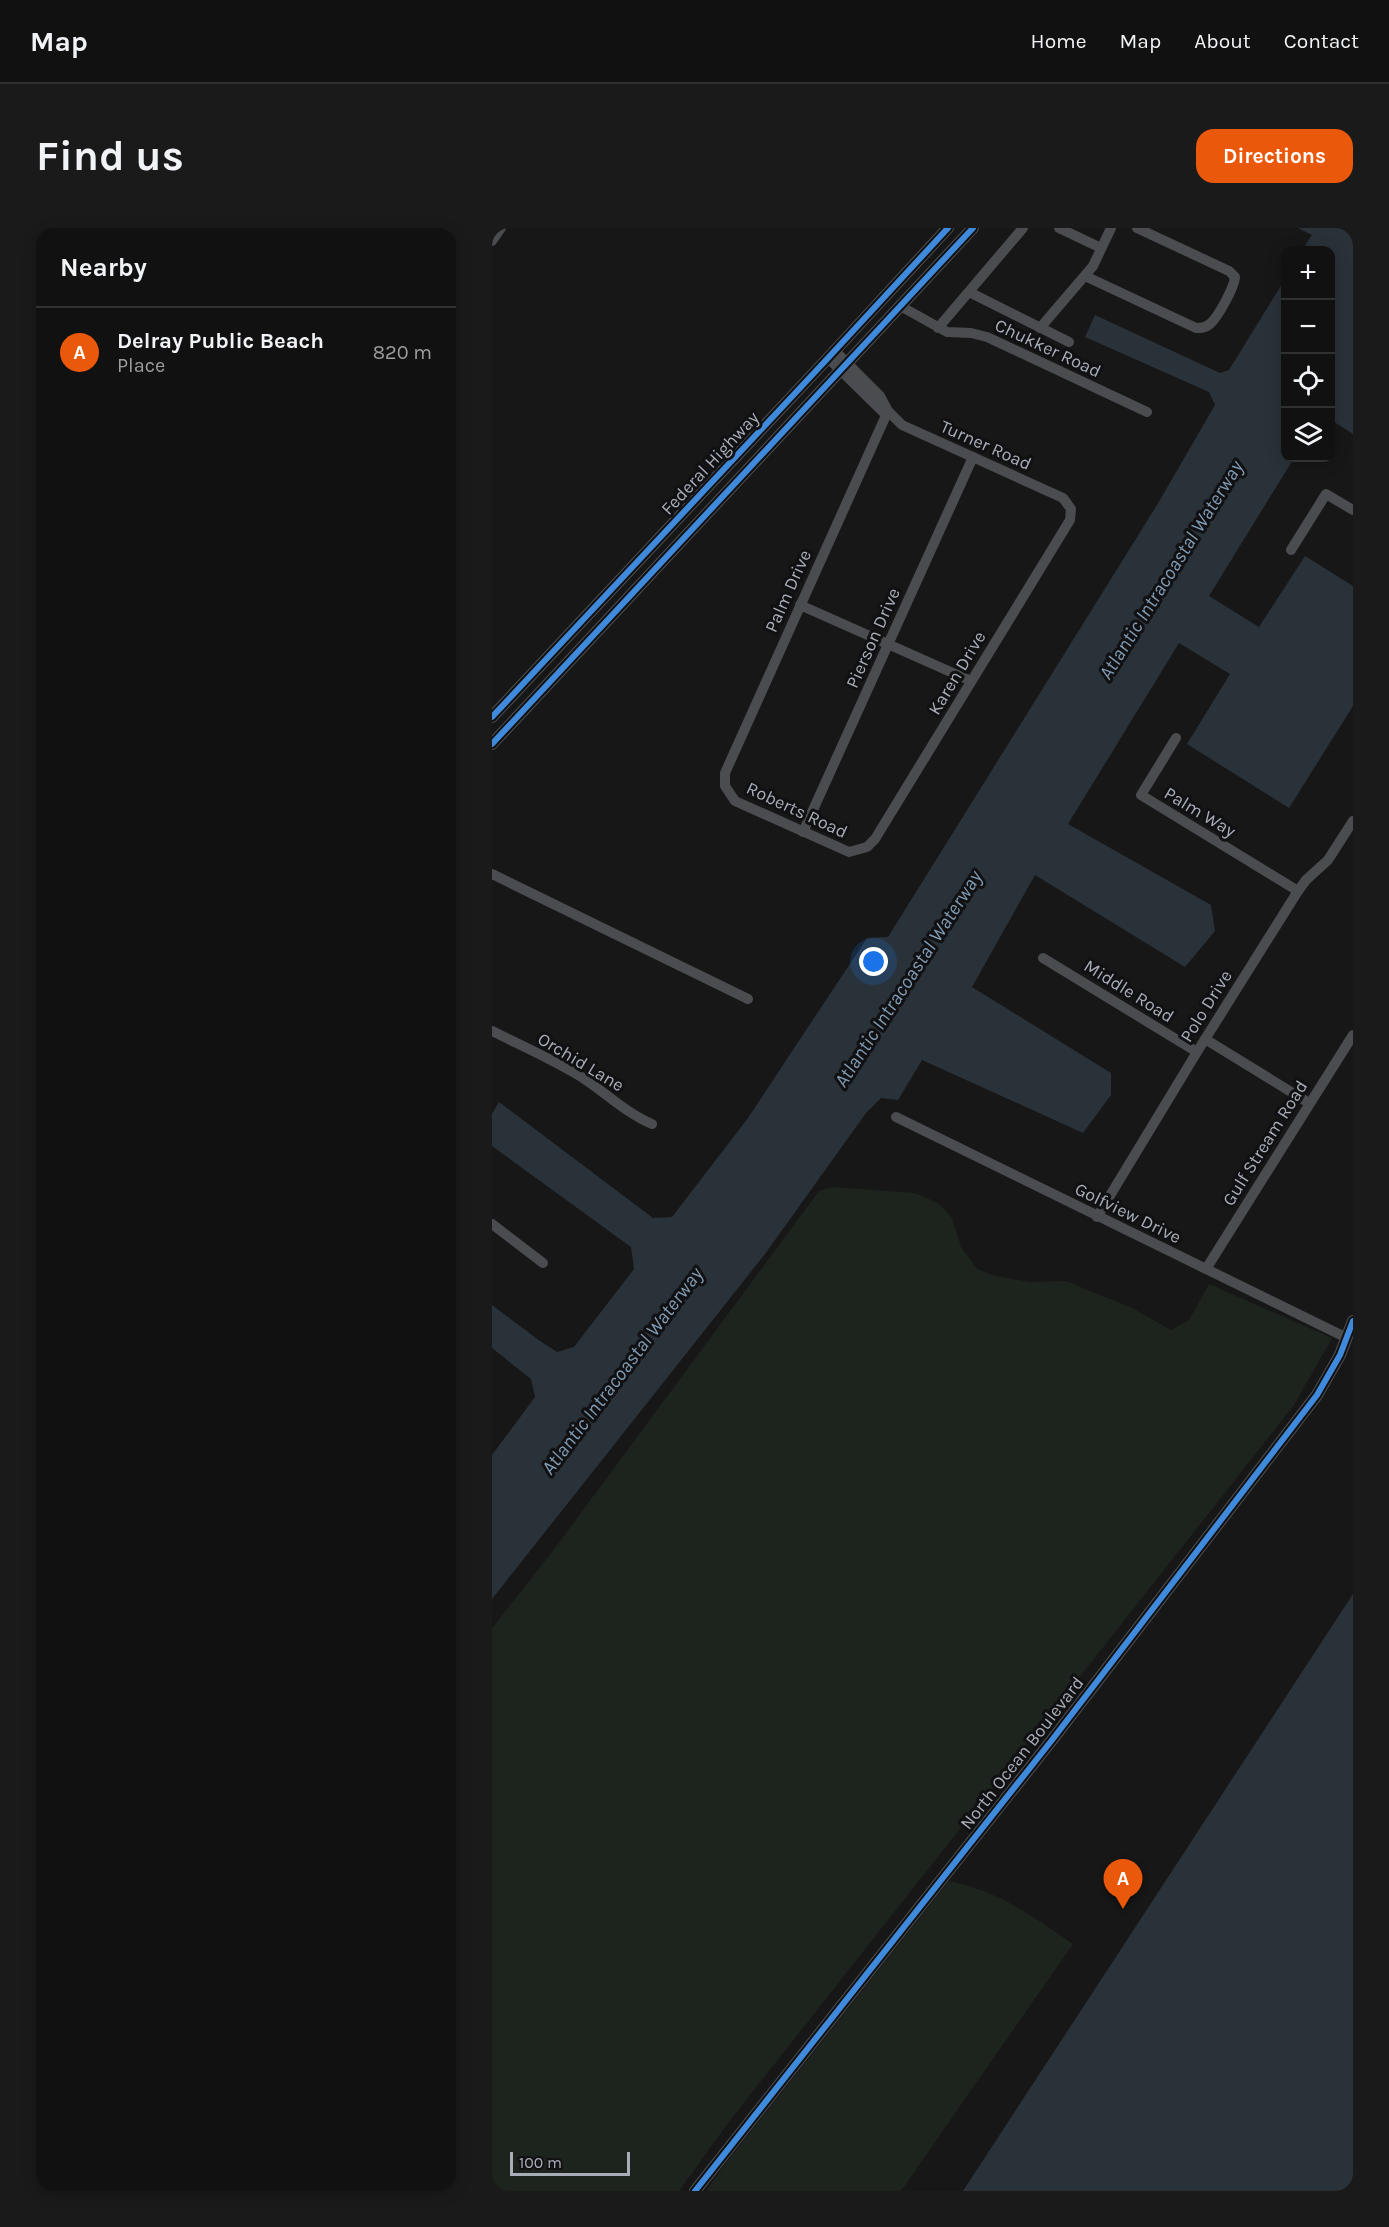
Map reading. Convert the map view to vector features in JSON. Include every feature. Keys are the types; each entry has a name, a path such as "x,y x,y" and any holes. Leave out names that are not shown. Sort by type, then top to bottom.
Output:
{"main road":[{"name":"Federal Highway","path":"492,717 948,228"},
{"name":"Federal Highway","path":"492,744 902,307 973,228"},
{"path":"604,625 611,609 676,539 682,526 680,516"},
{"path":"541,693 537,686 542,672 578,634 588,614"},
{"path":"515,719 522,701 519,687"},
{"name":"North Ocean Boulevard","path":"695,2191 1058,1732 1283,1439 1322,1387 1353,1321"}],"street":[{"path":"492,241 501,228"},
{"path":"938,328 1023,228"},
{"path":"1059,228 1101,248"},
{"path":"1040,327 1093,266 1111,228"},
{"path":"1085,276 1196,328 1203,328 1210,324 1234,285 1235,277 1229,271 1137,228"},
{"path":"969,292 1069,342"},
{"name":"Chukker Road","path":"902,307 947,332 971,333 987,337 1147,412"},
{"name":"Turner Road","path":"832,355 883,412 888,411 902,425 1063,498 1071,508"},
{"name":"Palm Drive","path":"725,786 726,768 888,411"},
{"name":"Pierson Drive","path":"803,832 973,457"},
{"path":"1291,550 1326,494 1353,510"},
{"name":"Karen Drive","path":"861,850 875,838 1070,520 1071,508"},
{"path":"800,605 971,681"},
{"name":"Palm Way","path":"1176,738 1141,795 1298,891"},
{"name":"Roberts Road","path":"725,786 735,801 843,850 861,850"},
{"name":"Polo Drive","path":"1097,1217 1298,891 1310,876 1328,860 1353,821"},
{"path":"492,874 748,999"},
{"name":"Middle Road","path":"1044,958 1197,1052"},
{"name":"Orchid Lane","path":"492,1031 584,1078 637,1117 652,1124"},
{"name":"Gulf Stream Road","path":"1206,1269 1353,1035"},
{"path":"1205,1039 1309,1103"},
{"name":"Golfview Drive","path":"896,1117 1347,1338"},
{"path":"492,1224 543,1263"}],"shaded area":[{"path":"832,1187 915,1193 938,1203 952,1218 961,1247 977,1269 995,1276 1030,1282 1066,1281 1132,1308 1171,1330 1189,1320 1209,1284 1332,1338 1294,1405 728,2123 679,2191 492,2191 492,1628 552,1552 819,1191"},
{"path":"949,1881 967,1885 999,1898 1029,1914 1073,1944 901,2191 706,2191 726,2163"}],"water":[{"path":"1298,228 1353,228 1353,434 1335,423 1335,246 1305,246 1312,235"},
{"name":"Atlantic Intracoastal Waterway","path":"1281,286 1281,462 1292,462 1209,596 1259,627 1305,556 1353,586 1353,706 1289,808 1187,744 1230,674 1179,643 1068,824 1211,905 1215,931 1185,967 1035,875 972,987 1111,1073 1111,1095 1083,1133 922,1060 898,1100 881,1098 866,1113 765,1254 492,1599 492,1455 535,1397 531,1379 492,1348 492,1305 557,1352 574,1347 634,1269 631,1247 492,1146 492,1114 499,1102 653,1218 672,1217 748,1118 867,938 888,937 1157,505 1215,405 1209,392 1085,337 1095,315 1220,373 1229,370"},
{"path":"1353,1594 1353,2191 963,2191"}],"cycle path":[{"path":"492,717 948,228"},
{"path":"492,744 973,228"},
{"path":"695,2191 1052,1740 1317,1395 1340,1355 1353,1321"}],"place":[{"name":"Delray Public Beach","path":"1123,1909"}]}
